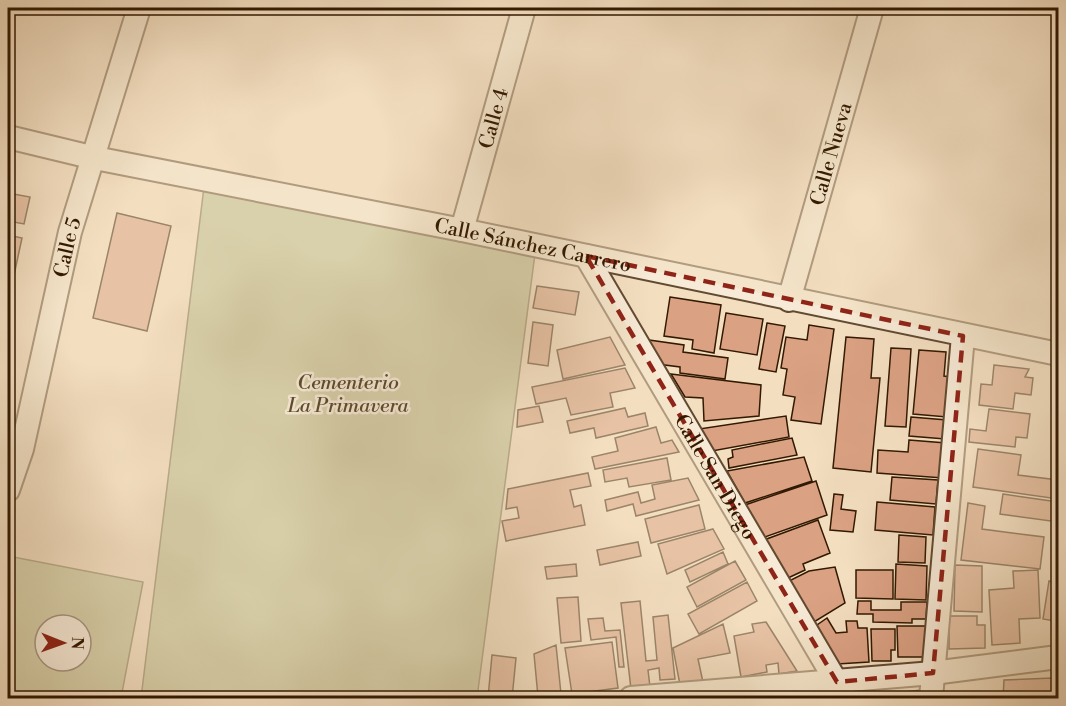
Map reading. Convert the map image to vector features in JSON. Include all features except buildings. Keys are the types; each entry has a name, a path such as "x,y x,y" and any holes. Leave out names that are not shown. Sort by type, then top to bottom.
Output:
{"street":[{"name":"Calle 5","path":"8,490 22,449 70,232 95,158 139,8"},
{"name":"Calle 4","path":"462,230 524,8"},
{"name":"Calle Nueva","path":"789,300 872,8"},
{"name":"Calle Sánchez Carrero","path":"8,137 95,158 462,230 789,300 1059,354"},
{"name":"Calle San Diego","path":"586,256 841,691"},
{"path":"931,699 963,336"},
{"path":"631,699 841,691 933,674 1059,657"}],"highlighted area":[{"path":"586,256 963,336 933,673 837,682"}],"green space":[{"name":"Cementerio La Primavera","path":"205,179 536,246 477,698 141,698"},
{"path":"8,556 143,582 121,698 8,698"}]}
